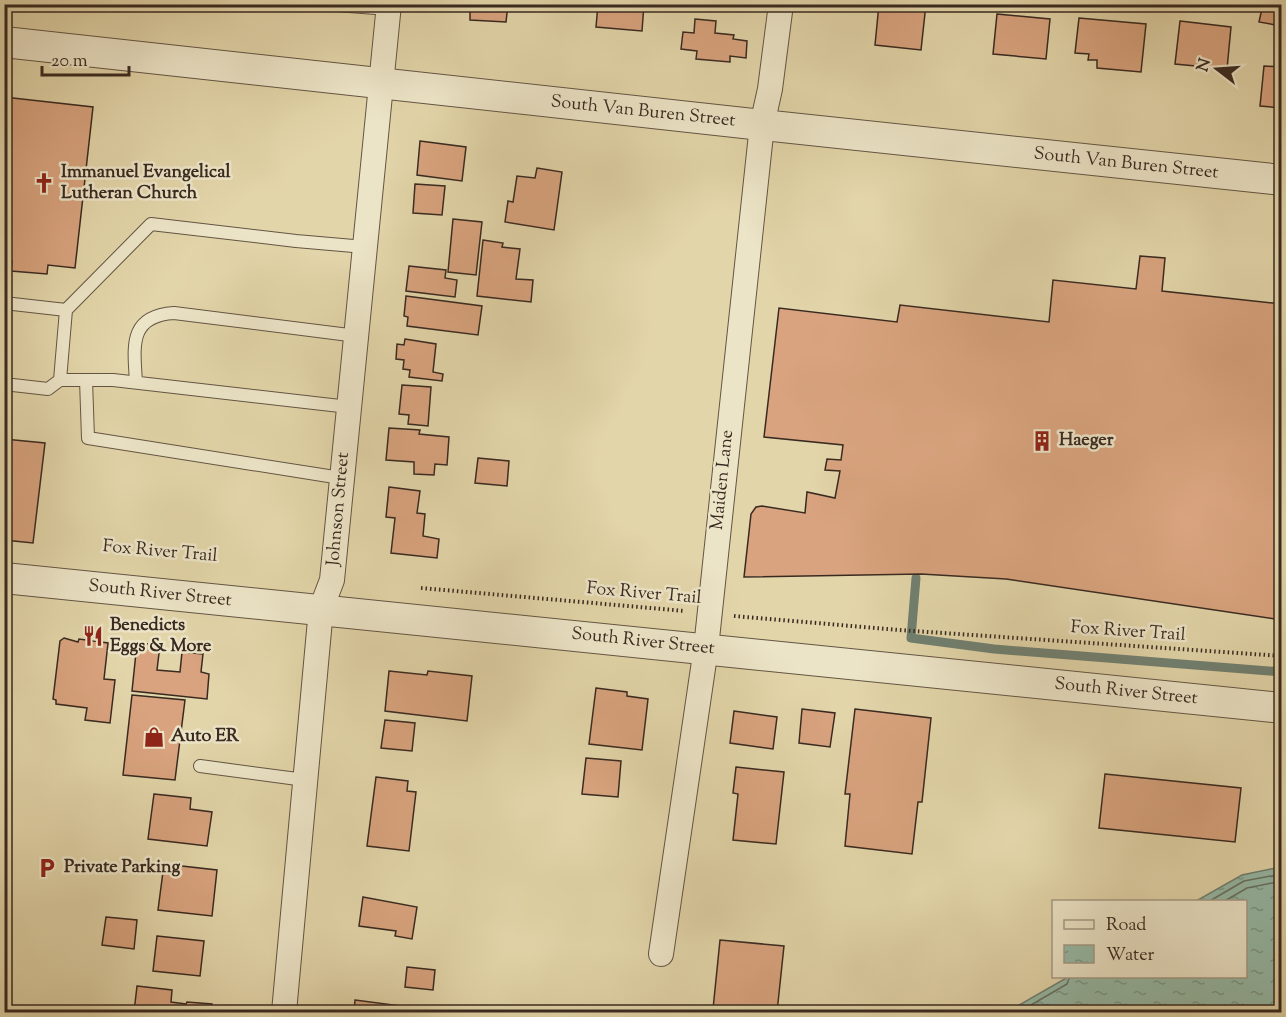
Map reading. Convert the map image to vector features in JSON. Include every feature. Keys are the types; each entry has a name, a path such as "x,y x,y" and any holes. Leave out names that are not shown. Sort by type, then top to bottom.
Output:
{"street":[{"name":"Maiden Lane","path":"661,954 706,648 762,126 770,89 781,4"},
{"name":"Johnson Street","path":"284,1012 321,609 332,580 389,7"},
{"name":"South Van Buren Street","path":"4,42 762,126 1281,180"},
{"name":"South River Street","path":"4,578 1281,708"}],"lane":[{"path":"323,4 389,7"},
{"path":"60,380 66,310 151,224 296,242 365,247"},
{"path":"4,303 66,310"},
{"path":"136,382 134,348 137,333 145,322 156,314 174,313 357,336"},
{"path":"4,384 48,388 60,380 136,382 349,407"},
{"path":"86,380 88,438 341,478"},
{"path":"200,766 305,780"}],"path":[{"name":"Fox River Trail","path":"414,587 899,630 1281,656"}],"water":[{"path":"1281,867 1281,1012 1007,1012 1066,978 1247,978 1247,900 1198,900 1242,875"}],"building":[{"path":"467,4 508,4 506,22 470,20"},
{"path":"598,4 644,4 642,31 596,27"},
{"path":"879,4 926,4 921,50 875,45"},
{"path":"975,4 999,4 999,9 975,6"},
{"path":"1131,4 1164,4 1164,10 1131,7"},
{"path":"1263,4 1282,4 1282,26 1259,22"},
{"path":"997,14 1050,19 1046,59 993,54"},
{"path":"1079,18 1146,24 1141,72 1097,68 1097,60 1088,60 1089,54 1075,53"},
{"path":"695,19 716,21 715,33 734,35 733,39 747,41 746,58 730,56 730,62 696,59 697,51 681,49 683,32 694,33"},
{"path":"1180,21 1231,27 1227,69 1175,64"},
{"path":"1264,66 1282,67 1282,108 1260,106"},
{"name":"Immanuel Evangelical Lutheran Church","path":"4,97 93,107 75,268 48,265 47,274 11,271 12,261 4,260"},
{"path":"420,141 466,147 462,181 417,175"},
{"path":"537,168 562,172 554,230 505,222 508,201 513,202 517,176 535,178"},
{"path":"415,184 445,186 442,215 413,213"},
{"path":"453,219 482,222 476,275 448,272"},
{"path":"483,240 503,243 502,247 520,249 516,279 533,280 531,302 477,296"},
{"name":"Haeger","path":"1140,256 1165,258 1162,291 1282,304 1282,611 1277,611 1275,619 1006,579 921,574 744,577 751,514 756,507 805,513 807,492 835,498 840,471 825,470 827,459 841,460 843,445 764,437 779,308 897,322 900,305 1049,322 1053,280 1136,289"},
{"path":"409,266 446,270 445,278 457,280 455,297 406,291"},
{"path":"406,296 482,306 478,335 407,326 408,317 404,316"},
{"path":"405,339 436,344 433,372 443,374 442,381 409,377 410,370 403,369 404,360 396,359 397,344 404,345"},
{"path":"402,385 431,387 428,426 408,424 409,415 399,414"},
{"path":"389,428 420,430 419,434 449,437 447,465 435,464 434,475 414,474 414,462 386,460"},
{"path":"4,439 45,443 33,543 4,540"},
{"path":"478,458 509,461 507,486 475,483"},
{"path":"389,487 420,491 417,513 425,514 423,536 439,539 437,558 391,553 395,518 386,517"},
{"path":"64,638 78,642 79,639 108,643 104,679 115,680 110,723 85,720 87,708 56,704 56,700 53,699 60,641"},
{"path":"137,643 160,645 157,670 180,672 182,652 203,654 201,672 209,674 207,699 132,691"},
{"path":"389,671 427,675 428,671 472,676 467,721 385,711"},
{"path":"596,688 627,692 627,696 648,699 642,750 589,744"},
{"name":"Auto ER","path":"132,695 185,700 175,780 123,775"},
{"path":"802,709 835,713 830,747 799,743"},
{"path":"855,709 931,718 922,802 918,802 912,854 845,846 850,794 845,794"},
{"path":"734,711 777,717 773,749 730,743"},
{"path":"385,720 415,723 412,751 381,748"},
{"path":"586,758 621,761 618,797 582,794"},
{"path":"736,767 784,772 776,844 733,840 738,794 733,793"},
{"path":"1105,774 1241,788 1235,842 1099,828"},
{"path":"376,777 408,781 407,791 416,792 409,851 367,846"},
{"path":"154,794 191,798 190,809 212,812 207,846 148,839"},
{"path":"164,864 217,870 212,916 158,910"},
{"path":"363,897 417,907 412,939 395,936 396,931 359,926"},
{"path":"106,917 137,920 134,949 102,945"},
{"path":"157,936 204,941 200,976 153,971"},
{"path":"720,940 784,946 777,1012 713,1009"},
{"path":"407,967 435,970 433,990 405,987"},
{"path":"137,986 172,990 171,1002 212,1004 211,1012 134,1012"},
{"path":"355,1000 432,1010 431,1012 354,1012"}],"waterway":[{"path":"916,578 911,638 994,649 1282,672"}],"place":[{"name":"Immanuel Evangelical Lutheran Church","path":"44,183"},
{"name":"Haeger","path":"1042,441"},
{"name":"Benedicts Eggs & More","path":"93,636"},
{"name":"Auto ER","path":"154,737"},
{"name":"Private Parking","path":"47,868"}]}
